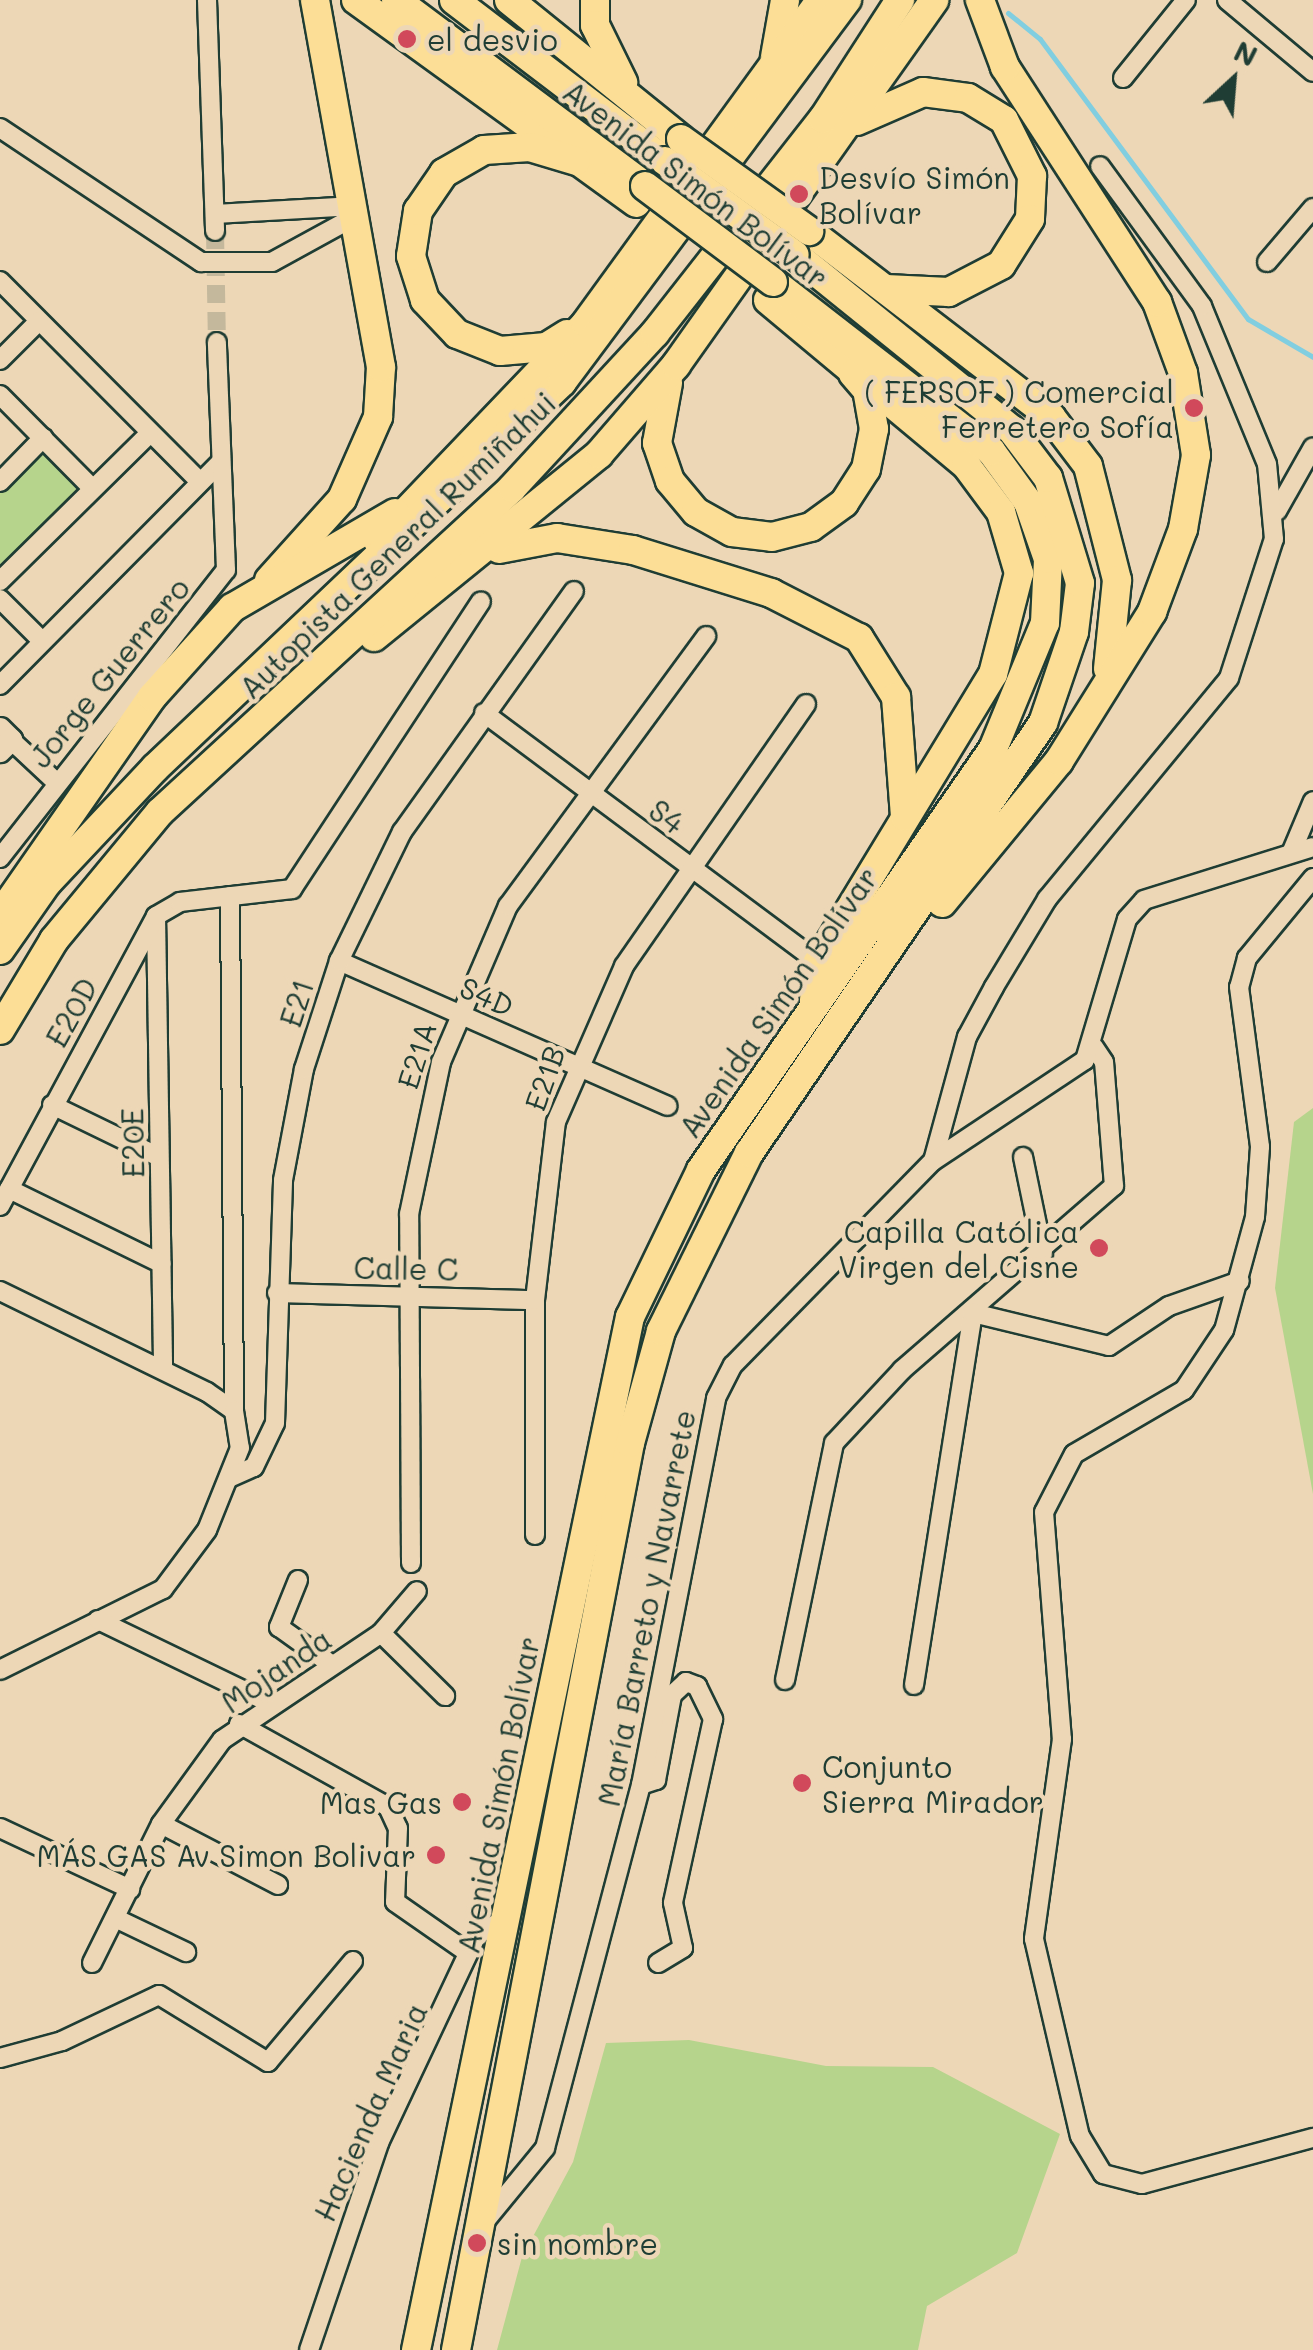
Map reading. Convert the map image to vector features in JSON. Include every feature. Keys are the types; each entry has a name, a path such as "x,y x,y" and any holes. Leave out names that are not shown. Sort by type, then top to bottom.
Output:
{"highway":[{"path":"0,915 152,697 269,580 342,499 378,417 381,367 315,0"},
{"path":"356,0 576,161 641,194 768,289 839,358 966,465 1016,545 1011,624 993,674 818,962 814,1002"},
{"name":"Avenida Simón Bolívar","path":"396,0 641,194"},
{"name":"Avenida Simón Bolívar","path":"454,0 673,150"},
{"path":"509,0 635,100"},
{"path":"594,0 609,62 673,150 802,243 886,289 1051,417 1088,466 1117,580 1104,690"},
{"path":"755,98 780,45 785,0"},
{"path":"317,615 406,508 586,323 755,98 821,0"},
{"name":"Autopista General Rumiñahui","path":"0,950 113,811 562,382 847,0"},
{"name":"Autopista General Rumiñahui","path":"0,1030 116,861 512,488 655,333 822,119 900,0"},
{"path":"340,648 371,640 488,553 600,454 676,366 851,124 934,0"},
{"path":"861,997 1010,823 1104,690 1152,612 1183,529 1196,455 1183,373 1157,302 1006,68 980,0"},
{"path":"851,124 923,92 968,98 1004,120 1032,176 1030,219 1001,266 949,292 886,289"},
{"path":"576,161 530,147 484,150 444,173 418,210 411,256 425,300 456,334 500,351 546,347 586,323"},
{"name":"Avenida Simón Bolívar","path":"456,2350 630,1443 661,1331 740,1168 861,997 1043,723 1064,680 1080,582 1048,478 1011,429 802,243"},
{"name":"Avenida Simón Bolívar","path":"416,2350 630,1318 701,1170 993,749 1045,623 1048,560 1028,502 991,451 768,289"},
{"path":"676,366 659,402 657,442 670,481 720,525 772,537 812,527 844,503 866,469 874,430 866,390 839,358"},
{"path":"269,580 406,508"},
{"path":"488,553 557,538 632,550 834,622 859,638 896,698 905,821"}],"street":[{"path":"207,0 215,222 355,211"},
{"path":"1124,78 1186,0"},
{"path":"1227,0 1313,72"},
{"path":"0,128 201,262 272,262 355,211"},
{"path":"933,1161 968,1037 1047,898 1229,678 1259,608 1274,516 1266,464 1202,306 1100,166"},
{"path":"1267,262 1313,208"},
{"path":"0,281 198,480"},
{"path":"0,360 39,321"},
{"path":"0,685 198,480 220,463 217,342"},
{"path":"0,395 92,488"},
{"path":"0,581 149,434"},
{"path":"0,482 43,438"},
{"path":"1274,516 1313,447"},
{"name":"Jorge Guerrero","path":"0,858 55,781 226,570 220,463"},
{"name":"E21","path":"229,1478 254,1466 275,1423 277,1294 293,1124 339,961 402,832 574,591"},
{"path":"0,599 42,641"},
{"path":"156,916 180,902 269,896 309,872 481,601"},
{"name":"E21A","path":"411,1563 406,1294 421,1139 458,1014 508,906 706,636"},
{"name":"E21B","path":"534,1535 534,1300 540,1208 575,1066 688,866 806,704"},
{"name":"S4","path":"484,713 818,962"},
{"path":"4,740 55,781"},
{"path":"785,1680 834,1443 1114,1186 1104,1062 1094,1046 1127,920 1144,900 1307,850 1313,801"},
{"path":"1313,878 1247,958 1239,987 1260,1147 1240,1281 1224,1330 1184,1390 1074,1454 1044,1512 1062,1740 1035,1963 1080,2136 1102,2174 1142,2184 1313,2138"},
{"path":"0,1670 163,1588 197,1548 240,1448 234,1411 230,896"},
{"name":"E20D","path":"4,1198 156,916"},
{"name":"E20E","path":"156,916 163,1370"},
{"name":"S4D","path":"339,961 667,1106"},
{"name":"María Barreto y Navarrete","path":"481,2227 546,2148 641,1786 716,1398 744,1347 933,1161 1073,1072 1094,1046"},
{"path":"52,1104 159,1157"},
{"path":"1023,1157 1043,1254"},
{"path":"4,1198 162,1264"},
{"path":"973,1313 1109,1346 1169,1306 1240,1281"},
{"path":"0,1291 163,1370 234,1411"},
{"name":"Calle C","path":"277,1294 406,1294 534,1300"},
{"path":"914,1685 973,1313"},
{"path":"298,1580 279,1627 332,1666"},
{"name":"Mojanda","path":"92,1963 160,1824 239,1724 268,1702 381,1634 417,1590"},
{"path":"98,1620 268,1702"},
{"path":"381,1634 445,1696"},
{"path":"641,1786 656,1780 672,1695 686,1682 697,1686 713,1720 672,1903 683,1948 658,1962"},
{"path":"239,1724 388,1807 398,1828 395,1902 468,1953"},
{"path":"160,1824 278,1885"},
{"path":"0,1828 130,1889"},
{"name":"Hacienda Maria","path":"309,2350 379,2143 468,1953 492,1922 508,1917"},
{"path":"115,1918 186,1952"},
{"path":"0,2058 62,2041 158,1995 268,2062 353,1961"}],"green space":[{"path":"47,444 87,487 0,581 0,490"},
{"path":"1313,1108 1313,1494 1275,1288 1294,1122"},
{"path":"689,2040 826,2066 933,2067 1060,2134 1017,2253 927,2306 918,2350 497,2350 522,2257 573,2162 606,2043"}],"waterway":[{"path":"1008,13 1040,39 1248,319 1313,357"}],"tunnel":[{"path":"215,231 217,342"}],"place":[{"name":"el desvio","path":"407,39"},
{"name":"Desvío Simón Bolívar","path":"799,194"},
{"name":"( FERSOF ) Comercial Ferretero Sofía","path":"1194,408"},
{"name":"Capilla Católica Virgen del Cisne","path":"1099,1248"},
{"name":"Conjunto Sierra Mirador","path":"802,1783"},
{"name":"Mas Gas","path":"462,1802"},
{"name":"MÁS GAS Av Simon Bolivar","path":"436,1855"},
{"name":"sin nombre","path":"477,2243"}]}
